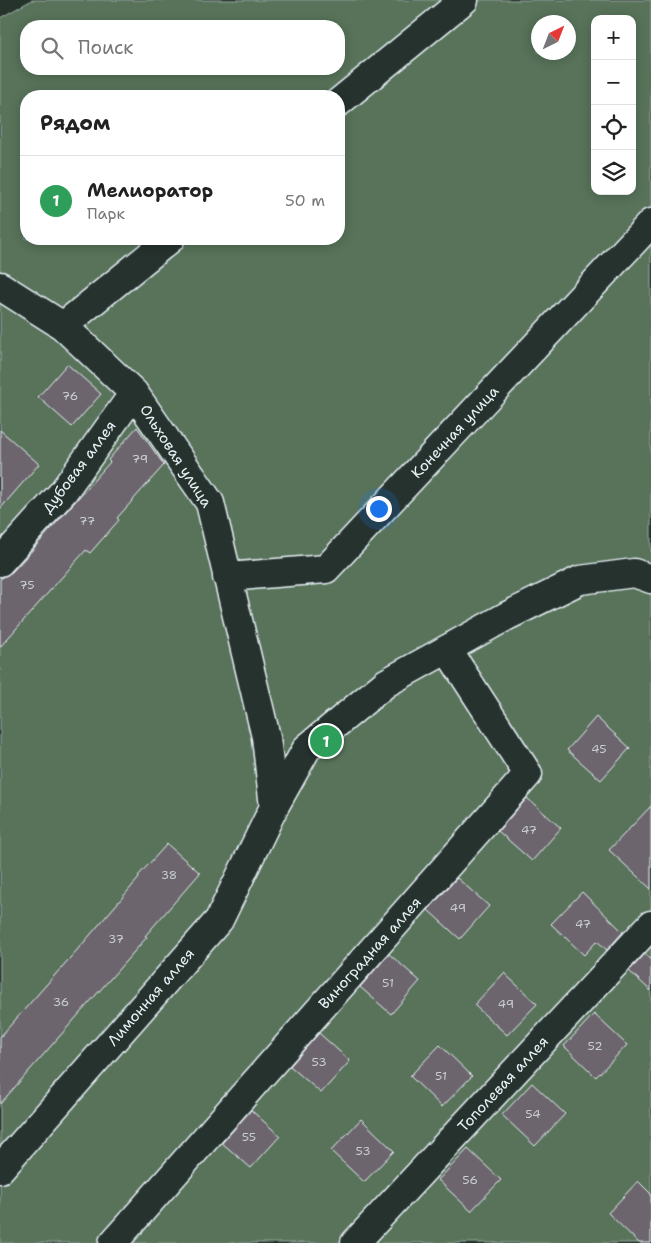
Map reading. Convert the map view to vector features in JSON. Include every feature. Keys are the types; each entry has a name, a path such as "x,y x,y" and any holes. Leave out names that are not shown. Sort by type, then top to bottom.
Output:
{"street":[{"path":"345,97 464,0"},
{"name":"Конечная улица","path":"227,577 326,570 651,223"},
{"path":"63,326 163,245"},
{"name":"Ольховая улица","path":"0,286 63,326 134,393 210,503 266,737 274,807"},
{"name":"Дубовая аллея","path":"0,562 64,492 134,393"},
{"name":"Лимонная аллея","path":"0,1169 218,920 274,807 307,748 386,683 507,616 580,580 645,570"},
{"name":"Виноградная аллея","path":"113,1243 528,774 446,649"},
{"name":"Тополевая аллея","path":"355,1243 651,925"}],"green space":[{"path":"32,0 651,0 651,1243 0,1243 0,18"}],"building":[{"path":"67,364 101,394 72,427 38,397"},
{"path":"137,427 164,465 117,518 119,520 90,553 86,550 0,647 0,579 12,572 28,555 110,462 108,460"},
{"path":"0,430 39,464 0,509"},
{"path":"596,717 630,748 601,780 567,750"},
{"path":"527,798 561,828 532,861 498,831"},
{"path":"651,806 651,889 609,850"},
{"path":"167,844 200,873 145,936 147,937 0,1104 0,1037"},
{"path":"457,878 489,906 460,939 428,910"},
{"path":"582,892 623,932 607,950 597,941 584,955 551,924"},
{"path":"389,954 420,981 391,1014 360,987"},
{"path":"645,954 651,959 651,991 629,971"},
{"path":"504,973 537,1004 507,1035 474,1005"},
{"path":"594,1014 627,1045 596,1077 564,1046"},
{"path":"319,1033 350,1061 321,1093 290,1066"},
{"path":"440,1045 472,1076 442,1107 410,1076"},
{"path":"532,1083 565,1114 535,1146 502,1115"},
{"path":"251,1110 280,1136 251,1168 222,1143"},
{"path":"361,1119 394,1151 364,1182 331,1151"},
{"path":"468,1149 501,1180 471,1211 438,1180"},
{"path":"638,1181 651,1194 651,1243 639,1243 608,1213"}],"place":[{"name":"Мелиоратор","path":"326,741"}]}
